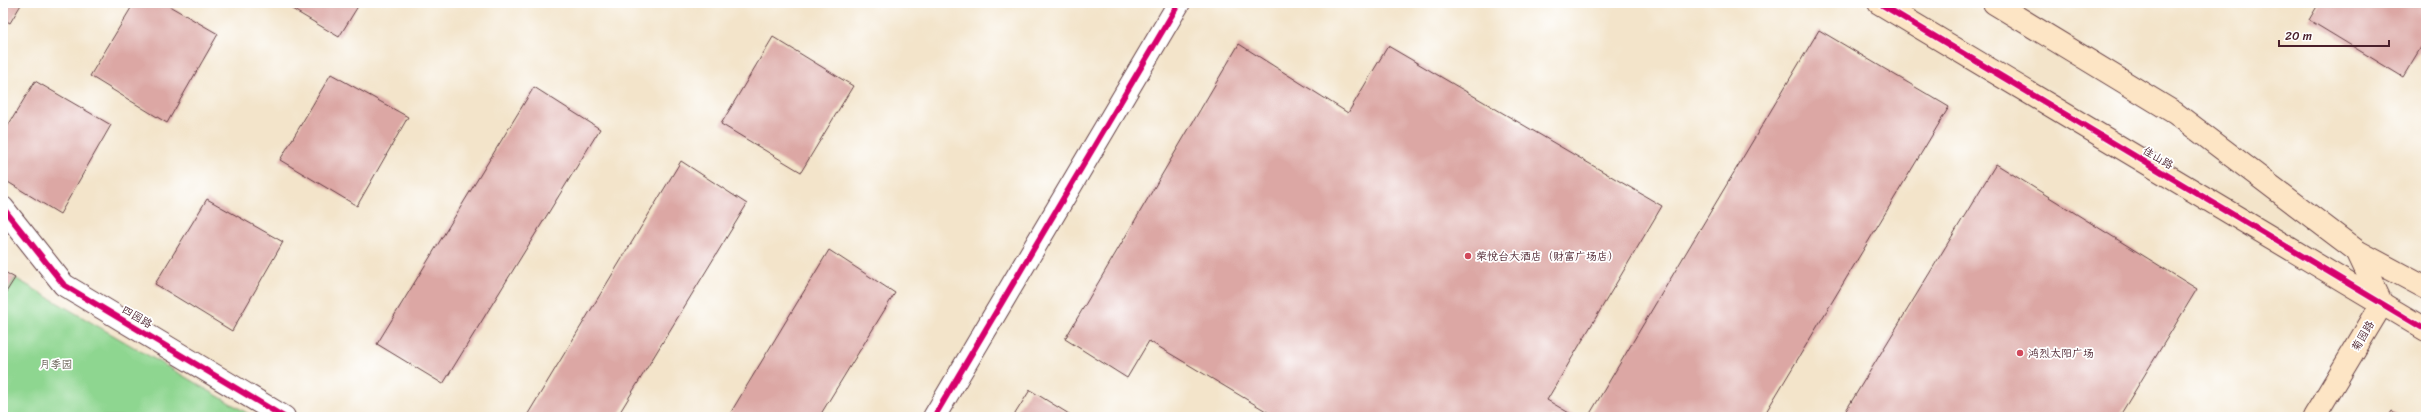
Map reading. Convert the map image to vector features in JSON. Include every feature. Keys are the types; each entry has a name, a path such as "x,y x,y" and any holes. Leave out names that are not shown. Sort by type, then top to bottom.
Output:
{"street":[{"path":"934,417 1179,3"},
{"name":"佳山路","path":"1879,3 2426,330"},
{"path":"1994,3 2175,113 2357,251 2426,288"},
{"name":"四园路","path":"3,208 64,285 284,417"},
{"path":"2357,251 2382,304"},
{"name":"菊园路","path":"2314,417 2382,304"}],"green space":[{"name":"月季园","path":"15,278 254,417 3,417 3,297"}],"building":[{"path":"3,3 22,3 10,23 3,19"},
{"path":"134,3 164,3 218,34 167,123 90,76"},
{"path":"282,3 360,3 339,37"},
{"path":"2319,3 2426,3 2426,39 2403,77 2309,20"},
{"path":"1819,30 1949,107 1763,417 1588,417"},
{"path":"773,37 853,86 801,172 721,124"},
{"path":"1239,44 1348,113 1388,46 1662,206 1547,400 1576,417 1276,417 1149,341 1127,378 1065,339"},
{"path":"331,74 408,117 357,206 280,160"},
{"path":"35,81 111,125 60,214 3,179 3,134"},
{"path":"534,87 600,129 443,384 377,344"},
{"path":"681,161 747,204 617,417 526,417"},
{"name":"鸿烈太阳广场","path":"1996,164 2197,289 2119,417 1842,417"},
{"path":"207,199 283,242 232,331 155,284"},
{"path":"829,250 895,293 819,417 728,417"},
{"path":"3,271 15,278 3,297"},
{"path":"1030,390 1074,417 1013,417"},
{"path":"2392,411 2402,417 2388,417"}],"cycle path":[{"path":"934,417 1179,3"},
{"path":"1879,3 2426,330"},
{"path":"3,208 64,285 284,417"}],"place":[{"name":"荣悦台大酒店（财富广场店）","path":"1468,256"},
{"name":"鸿烈太阳广场","path":"2020,353"}]}
